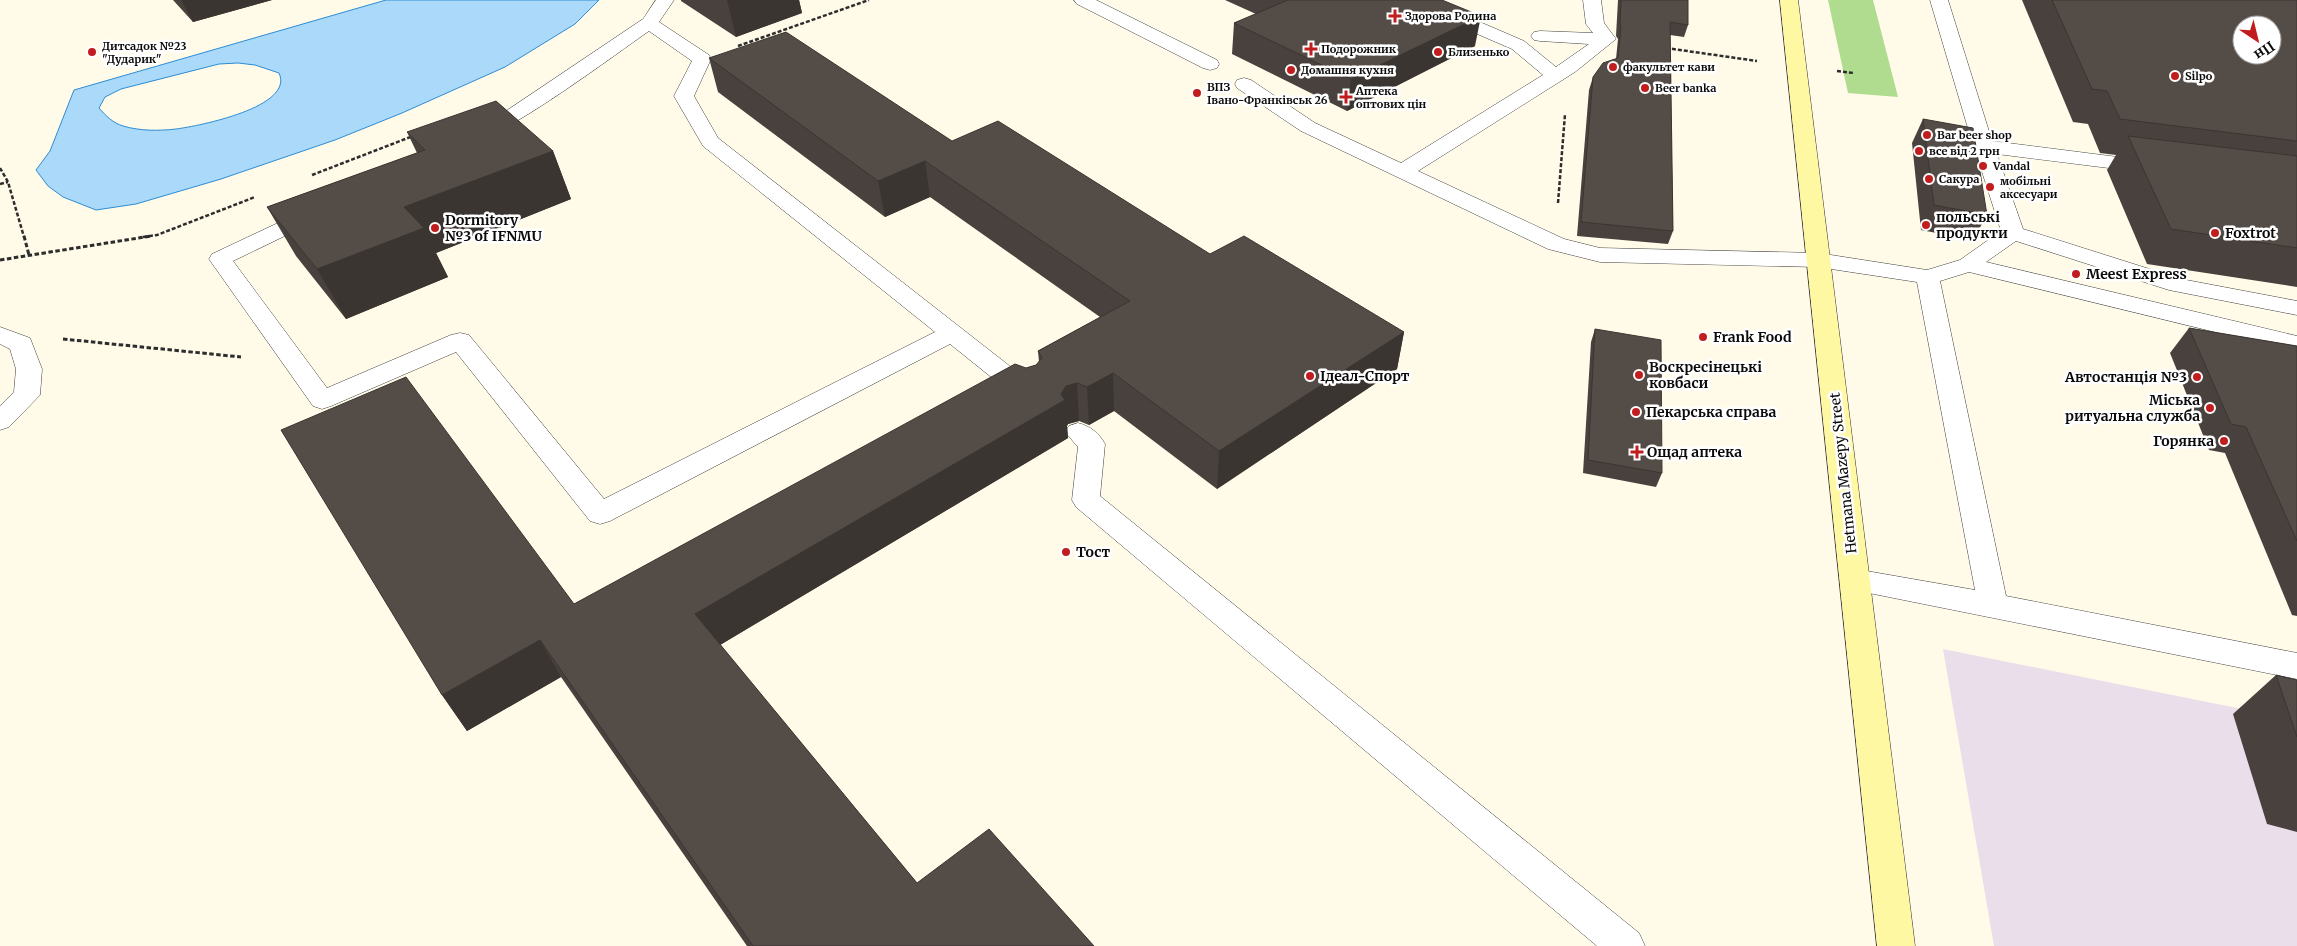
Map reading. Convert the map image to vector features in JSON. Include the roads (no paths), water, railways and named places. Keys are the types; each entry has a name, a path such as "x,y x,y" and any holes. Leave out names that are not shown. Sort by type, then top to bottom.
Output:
{"main road":[{"name":"Hetmana Mazepy Street","path":"1789,0 1896,946"}],"lane":[{"path":"457,142 510,116 649,23 665,0"},
{"path":"1083,0 1210,64"},
{"path":"1414,0 1518,45 1562,72"},
{"path":"1592,0 1595,24 1607,39"},
{"path":"1939,0 2013,233"},
{"path":"649,23 702,59 684,96 710,142 1030,395"},
{"path":"1540,36 1607,39"},
{"path":"1403,172 1562,72 1607,39"},
{"path":"1244,84 1308,127 1556,244 1600,255 1818,260 1928,276 1968,265 2013,233"},
{"path":"1984,146 2170,170"},
{"path":"334,203 220,259 322,400 460,341 600,514 952,333"},
{"path":"2013,233 2177,285 2297,308"},
{"path":"1968,265 2297,344"},
{"path":"1928,276 1993,605"},
{"path":"0,335 21,344 29,369 26,395 0,421"},
{"path":"1078,432 1092,444 1086,500 1626,946"},
{"path":"1855,580 1993,605 2297,666"}],"water":[{"path":"386,0 599,0 575,24 505,67 402,113 335,140 221,179 136,204 96,210 63,197 48,186 36,170 50,151 74,90","holes":["238,63 255,65 279,73 280,85 273,96 260,105 223,119 176,129 143,130 129,128 116,123 99,108 105,97 121,89 219,64"]}],"place":[{"name":"Здорова Родина","path":"1395,16"},
{"name":"Подорожник","path":"1311,49"},
{"name":"Дитсадок №23 \"Дударик\"","path":"92,52"},
{"name":"Близенько","path":"1438,52"},
{"name":"факультет кави","path":"1613,67"},
{"name":"Домашня кухня","path":"1291,70"},
{"name":"Silpo","path":"2175,76"},
{"name":"Beer banka","path":"1645,88"},
{"name":"ВПЗ Івано-Франківськ 26","path":"1197,93"},
{"name":"Аптека оптових цін","path":"1346,97"},
{"name":"Bar beer shop","path":"1927,135"},
{"name":"все від 2 грн","path":"1919,151"},
{"name":"Vandal","path":"1983,166"},
{"name":"Сакура","path":"1929,179"},
{"name":"мобільні аксесуари","path":"1990,187"},
{"name":"польські продукти","path":"1926,225"},
{"name":"Dormitory №3 of IFNMU","path":"435,228"},
{"name":"Foxtrot","path":"2215,233"},
{"name":"Meest Express","path":"2076,274"},
{"name":"Frank Food","path":"1703,337"},
{"name":"Воскресінецькі ковбаси","path":"1639,375"},
{"name":"Ідеал-Спорт","path":"1310,376"},
{"name":"Автостанція №3","path":"2197,377"},
{"name":"Міська ритуальна служба","path":"2210,408"},
{"name":"Пекарська справа","path":"1636,412"},
{"name":"Горянка","path":"2224,441"},
{"name":"Ощад аптека","path":"1637,452"},
{"name":"Тост","path":"1066,552"}]}
